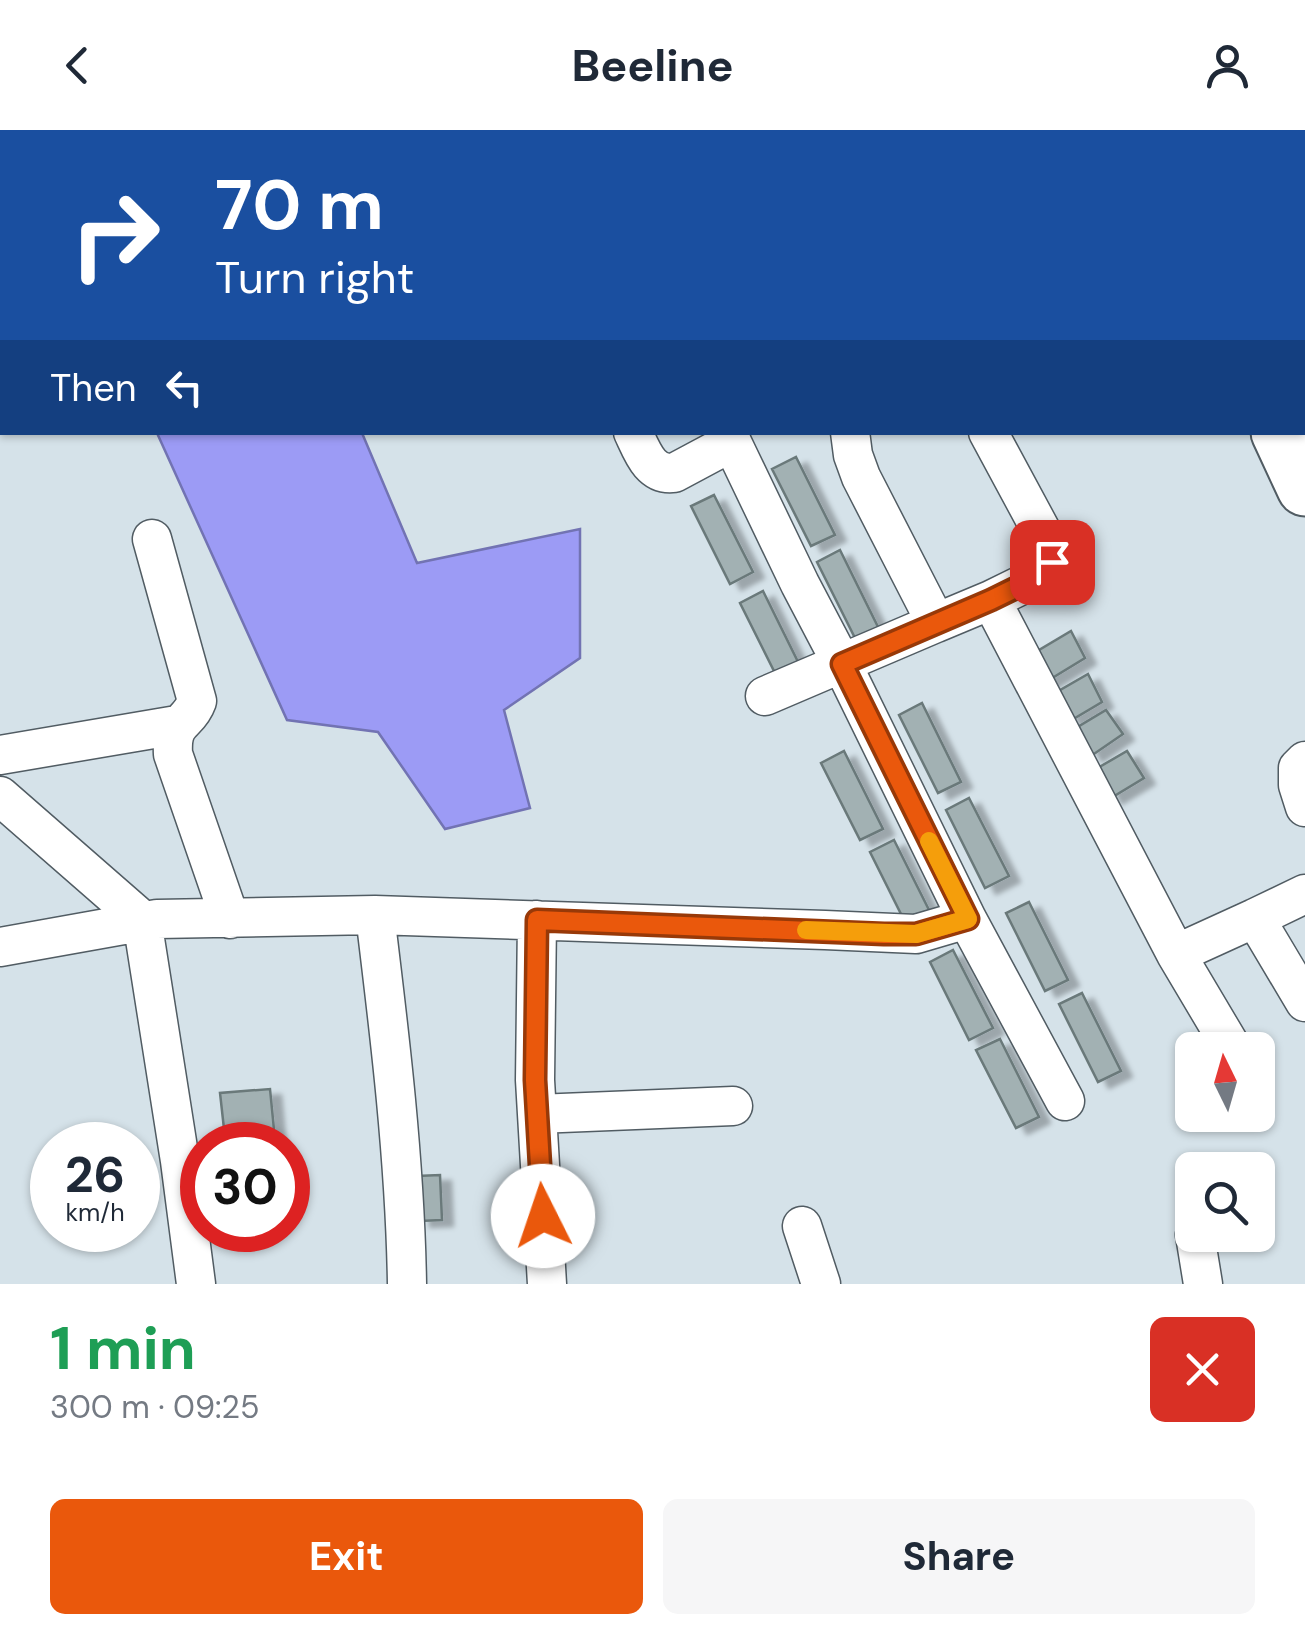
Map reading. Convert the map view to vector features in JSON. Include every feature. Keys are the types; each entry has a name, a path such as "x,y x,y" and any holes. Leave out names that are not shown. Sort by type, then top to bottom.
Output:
{"highway":[{"path":"1279,435 1305,488"}],"street":[{"path":"634,435 656,471 664,474 674,473 730,437 968,919 1066,1101"},
{"path":"850,435 860,476 936,623"},
{"path":"765,696 991,600 1049,569 1052,562 1044,536 990,435"},
{"path":"152,540 197,701 194,710 177,725 172,738 173,754 230,918"},
{"path":"991,600 1176,954 1222,1032"},
{"path":"0,755 177,725"},
{"path":"1305,761 1298,768 1305,807"},
{"path":"0,796 142,920 196,1284"},
{"path":"1176,954 1305,894"},
{"path":"0,947 142,920 376,915 916,934 968,919"},
{"path":"376,915 388,1016 406,1284"},
{"path":"1255,918 1305,1002"},
{"path":"537,920 535,1080 547,1284"},
{"path":"537,1114 733,1106"},
{"path":"802,1226 820,1284"},
{"path":"1197,1252 1202,1284"}],"shaded area":[{"path":"158,435 363,435 417,563 580,529 580,658 504,710 530,808 445,829 378,732 287,720"}],"building":[{"path":"796,457 835,535 811,546 772,469"},
{"path":"714,495 753,572 730,584 691,506"},
{"path":"840,550 879,629 856,640 817,562"},
{"path":"763,591 802,670 779,681 740,603"},
{"path":"1071,631 1085,658 1044,683 1029,656"},
{"path":"1088,674 1102,702 1070,721 1055,693"},
{"path":"922,703 961,782 938,793 899,715"},
{"path":"1106,710 1123,734 1091,756 1076,728"},
{"path":"844,751 883,829 860,840 821,763"},
{"path":"1127,751 1144,778 1111,798 1096,769"},
{"path":"969,798 1009,876 985,888 946,810"},
{"path":"894,840 933,918 909,930 870,852"},
{"path":"1029,902 1068,980 1045,991 1006,913"},
{"path":"953,950 993,1028 969,1040 930,962"},
{"path":"1082,993 1121,1071 1098,1082 1059,1004"},
{"path":"1000,1039 1039,1117 1016,1128 976,1050"},
{"path":"270,1089 273,1122 223,1122 220,1093"},
{"path":"440,1175 442,1220 419,1221 417,1176"}],"slow traffic":[{"path":"806,930 916,934 968,919 929,841"}],"route":[{"path":"543,1216 535,1080 537,920 916,934 968,919 842,664 991,600 1042,575 1052,562"}]}
